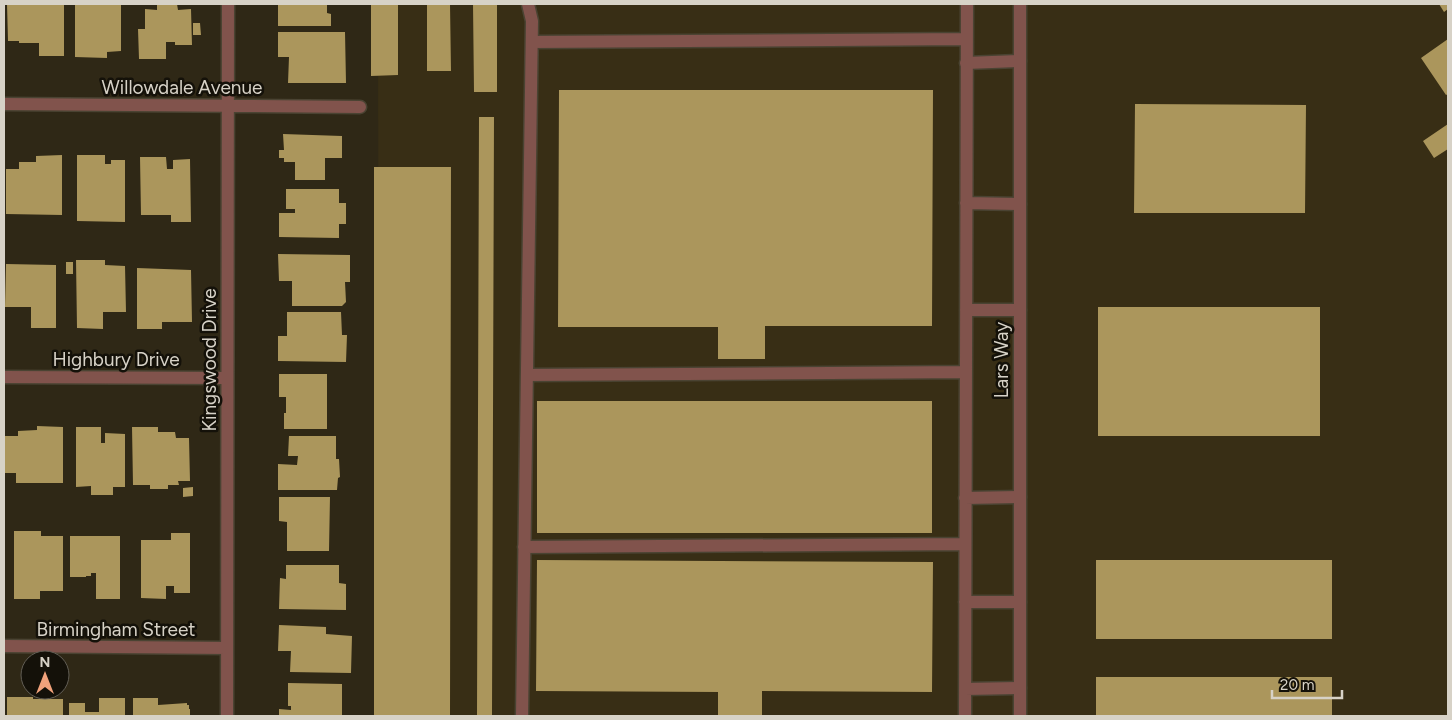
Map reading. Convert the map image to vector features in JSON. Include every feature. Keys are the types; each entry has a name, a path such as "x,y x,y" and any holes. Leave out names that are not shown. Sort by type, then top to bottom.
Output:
{"street":[{"name":"Kingswood Drive","path":"227,716 228,4"},
{"path":"522,716 532,42 532,21 528,4"},
{"path":"964,716 967,4"},
{"name":"Lars Way","path":"1020,4 1020,716"},
{"path":"532,42 966,38"},
{"path":"966,63 1020,61"},
{"name":"Willowdale Avenue","path":"4,104 360,107"},
{"path":"966,203 1020,204"},
{"path":"966,310 1020,310"},
{"path":"527,375 966,372"},
{"name":"Highbury Drive","path":"4,377 227,378"},
{"path":"965,498 1020,497"},
{"path":"524,547 965,544"},
{"path":"965,602 1020,602"},
{"name":"Birmingham Street","path":"4,646 227,648"},
{"path":"965,689 1020,688"}],"shaded area":[{"path":"378,4 1448,4 1448,716 379,716"}],"building":[{"path":"7,4 64,4 64,56 39,56 39,43 8,41"},
{"path":"75,4 121,4 121,51 107,52 107,58 75,57"},
{"path":"157,4 177,4 178,10 191,9 192,45 175,45 175,42 166,42 166,59 139,59 138,29 145,29 145,9 157,10"},
{"path":"278,4 327,4 327,13 331,14 331,26 278,26"},
{"path":"371,4 398,4 398,75 371,76"},
{"path":"427,4 450,4 451,71 427,71"},
{"path":"473,4 497,4 497,92 474,92"},
{"path":"1439,4 1448,4 1448,9 1444,12"},
{"path":"193,23 200,23 201,35 193,35"},
{"path":"278,32 345,32 346,83 288,83 289,57 278,57"},
{"path":"1448,39 1448,94 1446,95 1421,58"},
{"path":"559,90 933,90 932,326 765,326 765,359 718,359 718,327 558,327"},
{"path":"1135,104 1306,105 1305,213 1134,213"},
{"path":"479,117 494,117 492,716 477,716"},
{"path":"1448,124 1448,149 1434,158 1423,141"},
{"path":"283,134 342,136 342,158 325,158 325,180 295,180 295,162 284,162 284,158 279,158 279,150 284,150"},
{"path":"62,155 62,215 6,214 6,169 19,169 19,162 36,162 36,156"},
{"path":"77,155 105,155 105,164 111,164 111,160 125,160 125,222 77,221"},
{"path":"140,157 166,157 167,169 173,169 173,160 190,159 191,222 171,222 171,215 141,215"},
{"path":"374,167 451,167 450,716 374,716"},
{"path":"286,189 339,189 339,203 346,203 346,224 339,224 339,238 279,237 279,213 295,213 295,209 286,209"},
{"path":"278,254 350,255 350,282 345,282 346,302 342,306 292,306 292,281 279,281"},
{"path":"76,260 105,260 105,265 125,266 126,312 103,312 103,329 77,328"},
{"path":"66,262 73,262 73,274 66,274"},
{"path":"6,264 56,265 56,328 31,328 31,307 5,307"},
{"path":"137,268 191,270 192,322 162,322 162,329 137,329"},
{"path":"1098,307 1320,307 1320,436 1098,436"},
{"path":"287,312 341,312 342,335 347,335 346,362 278,361 278,336 287,336"},
{"path":"279,374 327,374 327,429 284,429 286,397 279,397"},
{"path":"537,401 932,401 932,533 537,533"},
{"path":"37,426 63,427 63,483 16,483 16,473 5,473 5,436 18,436 18,431 37,430"},
{"path":"76,427 101,427 101,443 105,443 105,433 125,434 125,487 113,487 113,495 91,495 91,486 76,487"},
{"path":"132,427 158,427 158,432 175,432 176,438 189,438 190,481 178,481 179,485 168,485 168,489 150,489 150,485 133,485"},
{"path":"289,436 336,436 336,459 339,459 340,477 338,478 337,490 278,490 278,464 297,465 298,456 288,456"},
{"path":"193,487 193,496 183,497 183,488"},
{"path":"279,497 330,497 329,551 287,551 287,522 279,521"},
{"path":"14,531 41,531 41,536 63,536 63,591 40,591 40,599 14,599"},
{"path":"171,533 190,533 190,593 174,593 174,586 166,586 166,599 141,598 141,540 171,540"},
{"path":"70,536 120,536 120,599 96,599 96,573 91,573 91,576 86,577 70,577"},
{"path":"537,560 933,562 932,692 762,691 762,716 718,716 718,692 536,691"},
{"path":"1096,560 1332,560 1332,639 1096,639"},
{"path":"286,565 339,565 339,583 346,584 346,610 279,609 280,578 286,579"},
{"path":"279,625 326,627 326,634 352,636 351,673 290,672 291,651 278,651"},
{"path":"1096,677 1332,677 1332,716 1096,716"},
{"path":"288,683 342,684 342,716 279,716 279,709 291,710 291,706 288,706"},
{"path":"7,697 20,697 20,700 63,700 63,716 7,716"},
{"path":"99,698 125,698 125,716 69,716 69,703 85,703 85,712 99,712"},
{"path":"133,698 158,698 158,705 187,703 190,709 190,716 133,716"}]}
